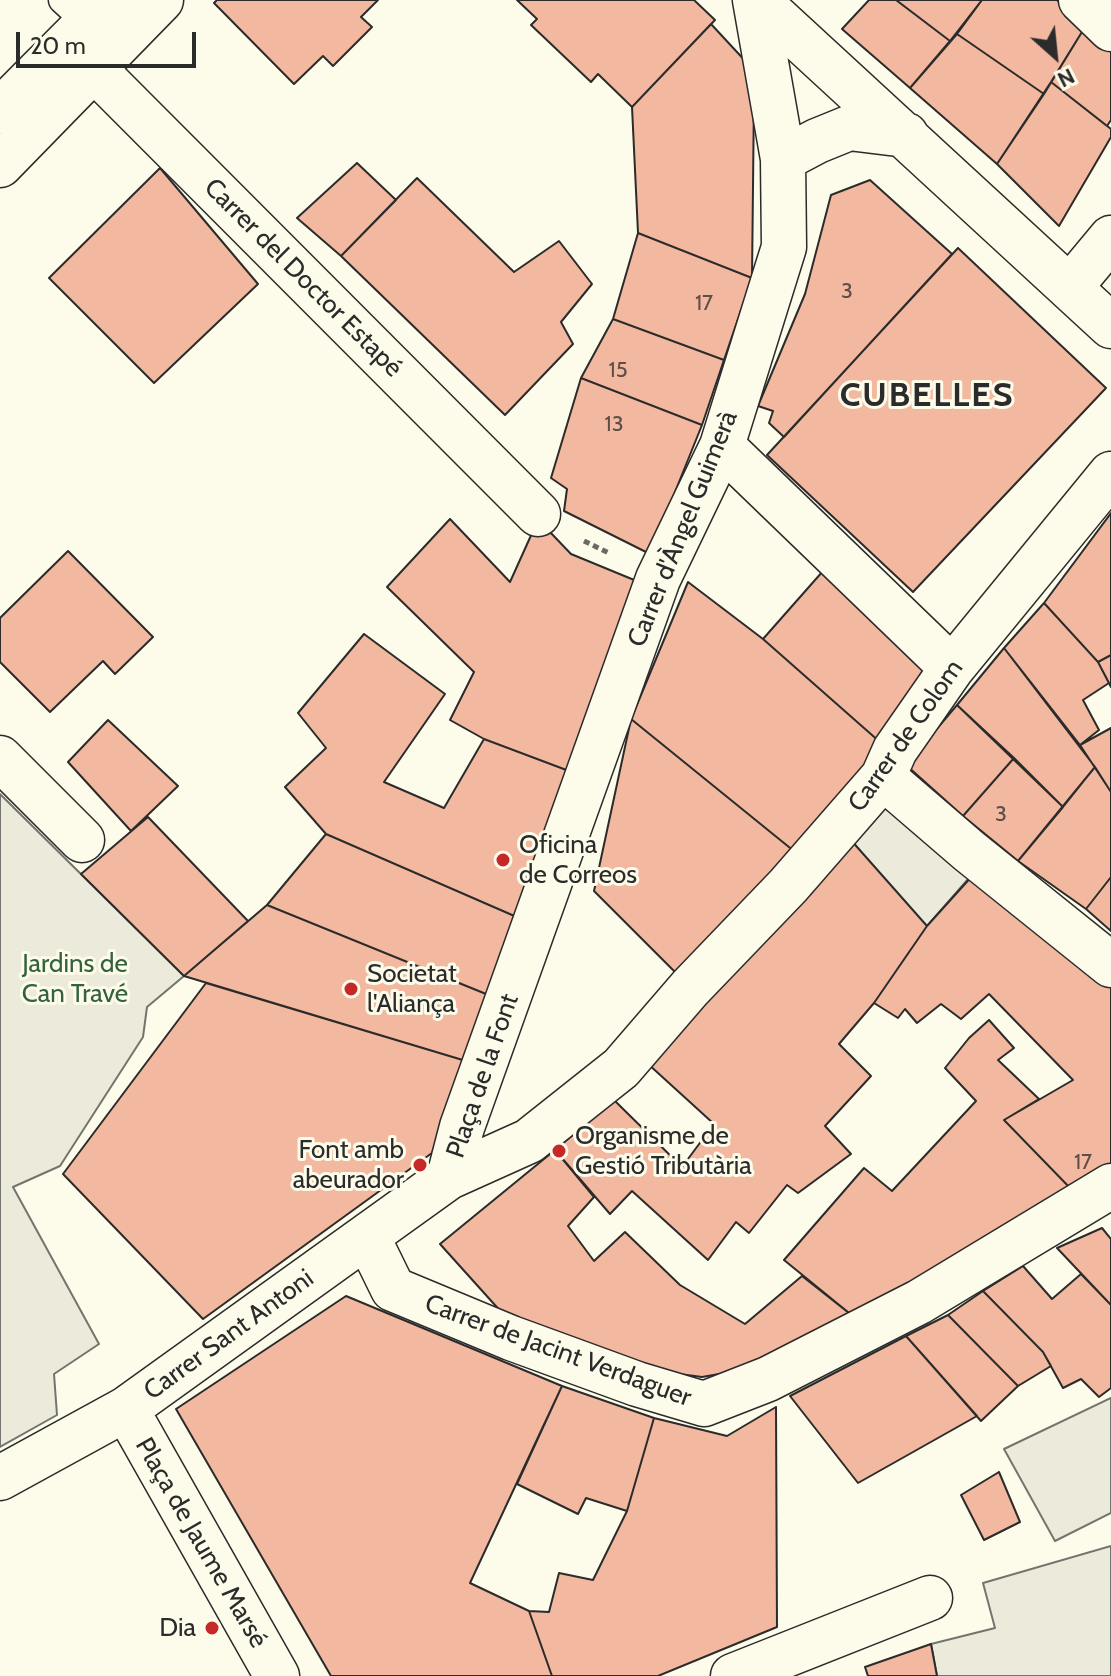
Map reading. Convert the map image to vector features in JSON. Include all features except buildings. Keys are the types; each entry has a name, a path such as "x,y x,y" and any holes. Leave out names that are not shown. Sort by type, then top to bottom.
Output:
{"street":[{"path":"0,111 84,27 161,0"},
{"path":"756,0 1071,286 1111,326"},
{"name":"Carrer d'Àngel Guimerà","path":"573,819 658,579 722,446 784,247 783,159 756,0"},
{"path":"1081,0 1111,29"},
{"path":"0,165 84,27"},
{"name":"Carrer del Doctor Estapé","path":"84,27 538,514"},
{"path":"783,159 849,128 906,135"},
{"path":"1071,286 1111,238"},
{"path":"722,446 952,668"},
{"name":"Carrer de Colom","path":"690,988 788,886 883,777 895,750 952,668 1111,474"},
{"path":"0,758 82,840"},
{"path":"883,777 1111,965"},
{"name":"Plaça de la Font","path":"449,1177 462,1127 573,819"},
{"name":"Plaça de la Font","path":"449,1177 529,1141 621,1068 690,988"},
{"name":"Carrer Sant Antoni","path":"0,1478 126,1409 449,1177"},
{"name":"Carrer de Jacint Verdaguer","path":"367,1236 393,1289 511,1338 637,1384 704,1404 768,1379 919,1302 1111,1186"},
{"name":"Plaça de Jaume Marsé","path":"126,1409 277,1676"},
{"path":"748,1673 930,1598"}],"green space":[{"name":"Jardins de Can Travé","path":"0,794 184,976 147,1007 143,1037 60,1166 13,1187 99,1344 54,1374 57,1415 0,1447"},
{"path":"1111,1398 1111,1513 1055,1541 1004,1449"},
{"path":"1111,1546 1111,1676 937,1676 931,1644 995,1628 983,1583"}],"shaded area":[{"path":"895,750 1004,838 927,926 803,821"}],"place":[{"name":"Oficina de Correos","path":"503,860"},
{"name":"Societat l'Aliança","path":"351,989"},
{"name":"Organisme de Gestió Tributària","path":"559,1151"},
{"name":"Font amb abeurador","path":"420,1165"},
{"name":"Dia","path":"212,1628"}],"district":[{"name":"CUBELLES","path":"927,396"}]}
